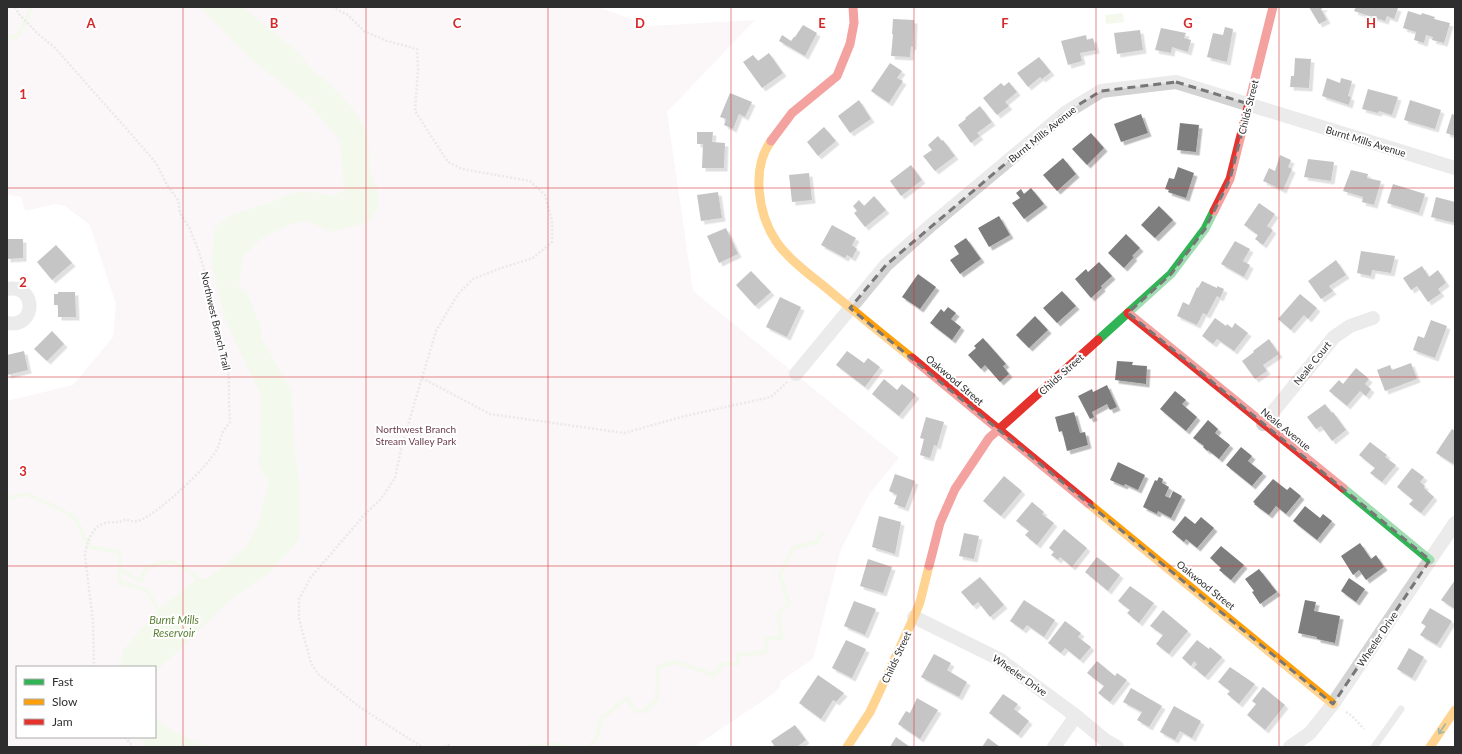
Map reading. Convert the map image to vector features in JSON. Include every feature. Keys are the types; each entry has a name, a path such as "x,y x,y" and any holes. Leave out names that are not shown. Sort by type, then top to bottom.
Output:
{"main road":[{"name":"Oakwood Street","path":"853,7 854,23 850,44 837,76 792,113 768,145 762,162 758,186 762,213 776,242 798,265 1333,704"},
{"name":"Childs Street","path":"848,747 870,712 914,618 920,602 940,523 955,488 989,438 1171,274 1205,229 1230,179 1272,7"},
{"name":"Neale Avenue","path":"1128,313 1430,560"},
{"path":"1430,747 1455,710"}],"street":[{"name":"Burnt Mills Avenue","path":"796,374 886,265 930,226 1066,113 1101,91 1176,82 1455,168"},
{"path":"7,289 12,288 23,291 27,296 30,309 25,318 15,324 7,323"},
{"name":"Neale Court","path":"1263,424 1334,337 1350,326 1373,318"},
{"name":"Wheeler Drive","path":"1290,747 1310,733 1333,704 1455,522"},
{"name":"Wheeler Drive","path":"914,618 999,659 1076,716 1105,740 1117,747"},
{"path":"1054,747 1076,716"}],"lane":[{"path":"1374,747 1401,709"}],"path":[{"name":"Northwest Branch Trail","path":"16,7 19,14 55,48 132,134 156,163 167,185 178,200 180,213 189,228 198,249 210,290 211,307 223,345 229,377 230,422 223,432 217,450 197,475 186,486 147,517 131,522 126,519 122,522 104,522 94,529 85,549 85,564 93,622 94,666"},
{"path":"332,7 348,15 364,31 387,41 417,50 418,70 415,112 448,162 462,170 530,181 545,195 552,221 552,242 534,258 501,268 473,279 458,294 436,331 402,445 395,478 381,499 366,513 311,577 299,599 299,619 312,663 318,674 361,708 422,747"},
{"path":"422,378 490,414 624,433 685,416 771,397 796,374"},
{"path":"1333,704 1352,716 1364,729"},
{"path":"126,738 133,747"},
{"path":"444,747 449,745 450,747"}],"highlighted area":[{"path":"1176,82 1249,104 1230,179 1205,229 1171,274 1128,313 1430,560 1333,704 850,308 886,265 1065,113 1101,91"}],"green space":[{"name":"Northwest Branch Stream Valley Park","path":"7,7 598,7 650,26 755,20 667,112 693,291 899,458 870,493 841,549 813,659 781,681 779,688 770,696 694,747 7,747 7,401 73,385 113,337 116,304 90,225 65,206 55,204 25,211 21,197 7,195"}],"water":[{"name":"Burnt Mills Reservoir","path":"200,7 243,7 299,53 313,71 328,82 354,110 368,134 370,171 378,189 378,209 368,222 330,232 308,221 291,224 262,238 243,257 239,288 246,291 261,327 261,338 292,390 295,452 300,484 299,540 269,573 229,601 156,671 156,666 120,666 123,650 158,610 194,581 201,581 209,577 247,546 257,526 269,481 259,467 260,393 225,320 211,261 215,228 228,216 272,202 292,193 308,191 333,196 344,190 340,140 310,106 251,59"},
{"path":"1123,13 1124,22 1106,24 1105,15"},
{"path":"156,719 174,732 209,747 147,747 139,738 156,738"}],"building":[{"path":"1309,7 1325,7 1321,9 1327,20 1319,24"},
{"path":"1356,7 1398,8 1394,19 1387,16 1385,21 1354,11"},
{"path":"1408,11 1421,15 1422,13 1435,17 1434,19 1450,23 1444,43 1432,40 1433,37 1426,35 1424,43 1414,40 1416,32 1403,28"},
{"path":"893,19 914,20 913,47 911,46 910,57 891,56"},
{"path":"803,25 817,33 805,56 779,41 782,35 791,41"},
{"path":"1225,27 1233,29 1227,62 1207,57 1213,33 1223,35"},
{"path":"1161,28 1186,33 1184,38 1191,40 1188,52 1172,47 1171,53 1155,50"},
{"path":"1140,30 1143,50 1117,54 1114,33"},
{"path":"1086,35 1087,40 1093,38 1096,50 1080,53 1082,61 1068,65 1061,41"},
{"path":"769,53 783,73 762,88 743,62 753,55 758,61"},
{"path":"1039,57 1051,72 1042,79 1040,77 1028,87 1017,73"},
{"path":"1295,58 1311,59 1309,88 1290,87 1291,76 1294,76"},
{"path":"890,63 902,71 897,78 903,81 889,103 871,91"},
{"path":"1327,78 1340,83 1341,78 1352,81 1348,96 1351,97 1349,105 1322,96"},
{"path":"1009,82 1017,92 1005,102 1009,106 997,115 983,98 1001,83 1004,86"},
{"path":"1368,89 1398,97 1392,115 1379,111 1378,113 1362,109"},
{"path":"730,93 752,102 745,117 739,114 733,129 724,125 726,119 720,117"},
{"path":"859,100 871,119 850,133 838,116"},
{"path":"1410,100 1441,110 1435,129 1404,120"},
{"path":"980,106 992,122 977,133 980,136 971,143 958,125"},
{"path":"1141,114 1148,133 1121,142 1114,124"},
{"path":"1452,114 1455,115 1455,136 1446,133"},
{"path":"1180,123 1199,125 1196,152 1177,150"},
{"path":"824,127 836,141 818,156 807,142"},
{"path":"697,132 713,132 712,142 725,143 724,168 702,168 703,144 697,144"},
{"path":"1091,133 1104,148 1087,165 1072,149"},
{"path":"938,136 942,141 943,140 955,156 935,171 923,156 932,150 928,145"},
{"path":"1280,155 1291,160 1288,167 1292,169 1283,190 1263,181 1269,168 1275,171"},
{"path":"1063,158 1076,174 1057,191 1043,175"},
{"path":"1308,159 1334,162 1331,181 1304,177"},
{"path":"911,165 922,180 901,196 890,181"},
{"path":"1178,167 1194,173 1186,198 1168,192 1169,190 1165,189 1169,178 1174,179"},
{"path":"1351,170 1368,174 1367,178 1381,181 1374,205 1362,202 1363,197 1343,191"},
{"path":"809,173 812,200 792,202 789,175"},
{"path":"1393,184 1425,194 1419,213 1387,203"},
{"path":"1031,188 1044,204 1024,219 1012,203 1020,198 1016,193 1021,189 1024,194"},
{"path":"718,192 722,218 701,221 697,195"},
{"path":"874,196 886,210 865,227 854,213 857,211 853,206 859,200 864,206"},
{"path":"1436,197 1455,202 1455,223 1431,217"},
{"path":"1259,203 1275,214 1267,226 1273,230 1263,245 1255,239 1258,235 1244,225"},
{"path":"1159,206 1173,220 1155,238 1141,225"},
{"path":"999,216 1010,235 989,247 978,228"},
{"path":"832,225 856,238 852,245 857,249 852,258 847,255 845,258 821,245"},
{"path":"726,228 738,254 719,263 707,236"},
{"path":"1126,234 1140,248 1132,256 1134,257 1124,268 1108,253"},
{"path":"966,238 981,259 960,274 950,260 959,254 954,246"},
{"path":"7,239 23,239 23,258 7,259"},
{"path":"1235,241 1250,249 1243,261 1250,265 1244,277 1221,264"},
{"path":"56,245 72,263 52,280 37,262"},
{"path":"1361,251 1395,256 1391,273 1372,270 1371,276 1357,273"},
{"path":"1336,260 1346,275 1329,286 1333,291 1321,299 1308,281"},
{"path":"1099,262 1112,276 1091,298 1075,279 1086,269 1088,272"},
{"path":"1422,266 1429,277 1438,270 1446,283 1438,289 1441,293 1428,302 1417,286 1411,290 1403,278"},
{"path":"751,271 771,292 755,306 736,285"},
{"path":"918,274 936,287 920,309 902,297"},
{"path":"1202,281 1217,288 1217,286 1224,289 1220,298 1217,296 1207,315 1203,313 1197,325 1177,316 1183,302 1189,305 1197,287 1198,288"},
{"path":"1062,291 1076,306 1057,323 1043,308"},
{"path":"58,292 75,292 76,317 58,317 58,305 54,305 54,294 58,294"},
{"path":"1300,294 1317,308 1308,319 1304,315 1291,330 1278,319"},
{"path":"780,297 801,307 787,337 766,327"},
{"path":"948,307 956,313 951,319 961,327 952,340 930,323 941,309 944,312"},
{"path":"1035,316 1048,330 1029,348 1016,335"},
{"path":"1215,318 1226,326 1227,324 1232,328 1235,323 1248,333 1234,351 1217,339 1213,344 1202,336"},
{"path":"1431,320 1447,326 1435,358 1413,350 1418,336 1424,338"},
{"path":"52,331 64,344 47,361 34,349"},
{"path":"983,338 1006,364 1003,366 1009,374 1000,382 985,365 981,369 968,355 976,348 974,346"},
{"path":"1269,339 1279,354 1263,365 1267,371 1255,379 1242,361"},
{"path":"24,351 28,370 7,375 7,355"},
{"path":"847,351 864,363 868,358 880,367 865,387 836,365"},
{"path":"1117,361 1133,362 1132,365 1147,366 1146,384 1115,380"},
{"path":"1411,363 1417,379 1385,391 1377,370 1390,365 1392,370"},
{"path":"1356,368 1369,379 1365,384 1371,389 1366,396 1360,391 1347,406 1329,391 1339,380 1343,384"},
{"path":"884,379 897,390 902,384 916,395 899,416 872,394"},
{"path":"1107,385 1117,407 1110,410 1107,404 1092,412 1094,417 1090,419 1078,396 1092,389 1093,392"},
{"path":"1175,391 1186,400 1182,404 1197,417 1186,431 1160,409"},
{"path":"1325,404 1346,430 1332,441 1321,426 1316,429 1307,417"},
{"path":"1074,412 1080,433 1085,432 1088,445 1067,451 1062,431 1059,432 1055,417"},
{"path":"926,417 944,422 937,446 934,445 930,458 920,455 924,439 920,438"},
{"path":"1208,420 1218,429 1215,433 1230,445 1219,459 1208,450 1207,451 1203,447 1204,446 1193,438"},
{"path":"1452,429 1455,431 1455,461 1453,464 1436,453"},
{"path":"1370,442 1387,455 1385,457 1396,465 1382,482 1370,473 1375,468 1359,455"},
{"path":"1241,447 1252,456 1248,461 1263,473 1252,486 1226,465"},
{"path":"1118,462 1145,475 1138,490 1125,484 1124,486 1110,480"},
{"path":"1412,468 1424,477 1420,482 1434,497 1421,513 1409,504 1413,500 1397,487"},
{"path":"895,474 915,481 905,508 894,504 897,495 889,491"},
{"path":"1004,476 1022,491 1001,516 983,501"},
{"path":"1159,477 1163,479 1162,483 1169,487 1165,496 1170,498 1173,491 1182,496 1171,518 1158,511 1157,514 1143,507 1155,480 1157,481"},
{"path":"1273,479 1287,490 1290,487 1301,496 1286,514 1276,506 1269,515 1253,502"},
{"path":"1032,502 1044,512 1042,514 1054,523 1037,545 1025,535 1029,531 1016,521"},
{"path":"1305,506 1320,518 1323,514 1332,521 1317,540 1293,521"},
{"path":"879,516 901,522 895,554 872,547"},
{"path":"1185,516 1195,524 1201,517 1214,528 1197,548 1186,539 1184,542 1172,532"},
{"path":"1064,529 1087,548 1072,567 1060,557 1058,560 1051,555 1054,552 1049,548"},
{"path":"964,533 979,536 974,559 959,556"},
{"path":"1360,543 1371,559 1376,555 1384,567 1366,580 1359,570 1353,575 1341,556"},
{"path":"1221,546 1244,565 1231,580 1219,570 1221,568 1210,558"},
{"path":"1097,557 1120,575 1108,591 1085,572"},
{"path":"868,559 892,567 883,593 860,586"},
{"path":"1259,569 1277,592 1260,604 1252,592 1254,591 1245,579"},
{"path":"980,577 1004,605 990,617 978,602 973,606 961,592"},
{"path":"1349,578 1365,589 1356,602 1341,591"},
{"path":"1455,580 1455,609 1441,600"},
{"path":"1130,586 1154,603 1139,623 1127,613 1130,610 1118,601"},
{"path":"1024,600 1055,620 1044,637 1027,625 1023,630 1010,621"},
{"path":"1305,600 1316,602 1314,611 1340,616 1335,643 1298,633"},
{"path":"854,601 876,609 865,635 844,626"},
{"path":"1430,608 1452,621 1437,645 1420,635 1426,626 1421,623"},
{"path":"1163,610 1188,631 1169,654 1156,644 1163,635 1150,626"},
{"path":"1065,621 1081,633 1078,637 1091,647 1080,660 1065,648 1061,653 1048,643"},
{"path":"846,640 866,649 852,678 832,668"},
{"path":"1197,640 1209,649 1210,647 1222,657 1205,677 1194,668 1197,664 1194,661 1191,666 1182,658"},
{"path":"1409,648 1424,657 1412,678 1397,669"},
{"path":"934,654 951,663 947,670 967,682 959,697 921,677"},
{"path":"1097,661 1115,676 1117,673 1127,680 1110,702 1098,693 1104,686 1087,673"},
{"path":"1230,667 1255,684 1239,704 1227,694 1230,691 1218,682"},
{"path":"818,675 844,693 836,702 833,700 821,719 799,703"},
{"path":"1263,687 1285,705 1265,730 1247,715 1256,704 1252,701"},
{"path":"1131,688 1162,706 1149,727 1137,720 1142,712 1123,702"},
{"path":"1003,694 1018,704 1014,709 1029,721 1018,735 989,713"},
{"path":"917,698 938,710 920,739 898,724 906,711 910,713"},
{"path":"1174,706 1201,721 1192,738 1180,731 1175,740 1160,732"},
{"path":"795,725 806,740 797,747 775,747 771,741"},
{"path":"896,737 910,747 890,747"},
{"path":"988,738 1000,747 982,747"}],"waterway":[{"path":"7,38 18,36 32,7"},
{"name":"Burnt Mills Reservoir","path":"7,498 26,494 56,507 75,518 90,547 119,552 120,582 147,590 160,613"},
{"path":"589,747 597,737 601,719 627,698 635,711 645,711 657,699 658,667 677,662 714,675 723,664 738,664 738,655 766,652 767,638 782,638 778,613 789,604 780,575 793,548 817,542 822,533"},
{"path":"119,569 140,581 147,567 170,561 183,567 203,584"},
{"path":"529,747 553,744 565,747"}],"traffic: fast":[{"path":"1098,340 1171,274 1205,229 1214,211"},
{"path":"1343,488 1430,560"}],"traffic: slow":[{"path":"771,141 761,164 759,191 765,218 776,241 799,266 912,358"},
{"path":"1089,504 1333,704"},
{"path":"847,747 870,712 914,617 920,602 929,566"},
{"path":"1430,747 1455,710"}],"traffic: jam":[{"path":"771,141 792,113 837,76 850,44 854,23 853,7"},
{"path":"1214,211 1230,179 1273,7"},
{"path":"1128,313 1343,488"},
{"path":"929,566 940,523 955,489 989,438 1098,340"},
{"path":"912,358 1089,504"}]}
